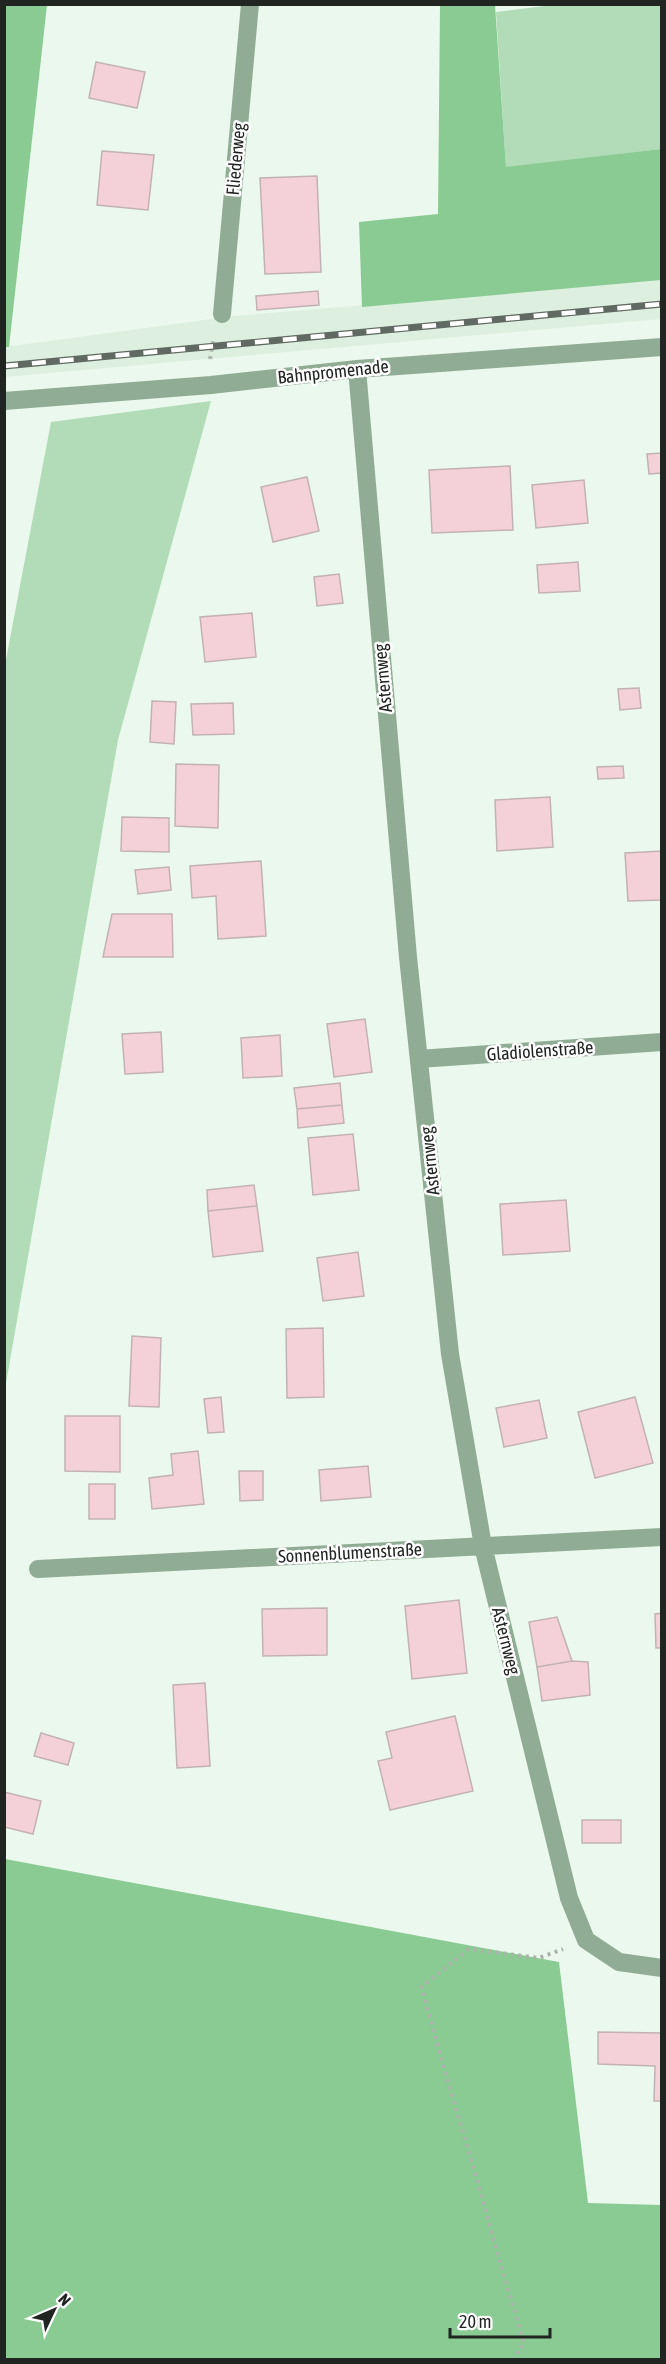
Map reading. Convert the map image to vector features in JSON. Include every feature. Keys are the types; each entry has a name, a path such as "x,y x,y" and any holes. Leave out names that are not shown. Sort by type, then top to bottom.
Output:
{"street":[{"name":"Fliederweg","path":"222,314 250,4"},
{"name":"Bahnpromenade","path":"4,401 211,385 357,369 662,347"},
{"name":"Asternweg","path":"357,369 419,1059 450,1354 483,1546 569,1898 586,1940"},
{"name":"Gladiolenstraße","path":"419,1059 662,1042"},
{"name":"Sonnenblumenstraße","path":"38,1569 662,1538"},
{"path":"586,1940 619,1962 662,1968"}],"path":[{"path":"211,385 210,348 222,314"},
{"path":"512,2360 524,2344 421,1987 469,1949 539,1958 586,1940"}],"shaded area":[{"path":"661,280 661,319 5,377 5,347 234,316"}],"green space":[{"path":"5,4 47,5 9,347 5,347"},
{"path":"561,4 661,5 661,149 506,168 496,12"},
{"path":"440,5 495,5 506,167 661,149 661,280 362,307 359,222 438,214"},
{"path":"211,401 118,740 5,1389 5,665 51,422"},
{"path":"5,1859 559,1962 588,2203 661,2205 661,2359 5,2359"}],"building":[{"path":"96,62 145,72 137,108 89,98"},
{"path":"102,151 154,155 148,210 97,205"},
{"path":"317,176 321,272 265,274 260,178"},
{"path":"318,291 319,305 257,310 256,296"},
{"path":"662,453 662,473 649,474 647,454"},
{"path":"510,466 513,530 432,533 429,470"},
{"path":"307,477 319,531 273,542 261,487"},
{"path":"584,480 588,523 536,528 532,485"},
{"path":"578,562 580,591 539,593 537,565"},
{"path":"339,574 343,603 317,606 314,577"},
{"path":"252,613 256,657 205,662 200,617"},
{"path":"639,688 641,708 620,710 618,689"},
{"path":"152,701 176,702 174,744 150,742"},
{"path":"233,703 234,734 193,735 191,704"},
{"path":"176,764 219,765 218,828 175,826"},
{"path":"623,766 624,778 598,779 597,767"},
{"path":"550,797 553,847 497,851 495,800"},
{"path":"122,817 169,818 169,852 121,851"},
{"path":"662,851 662,900 628,901 625,853"},
{"path":"261,861 266,936 218,939 216,896 192,898 190,866"},
{"path":"169,867 171,890 138,894 135,870"},
{"path":"112,914 172,914 173,957 103,957"},
{"path":"365,1019 372,1072 334,1077 327,1024"},
{"path":"161,1032 163,1072 125,1074 122,1034"},
{"path":"280,1035 282,1076 243,1078 241,1038"},
{"path":"340,1083 342,1105 297,1109 294,1088"},
{"path":"342,1105 344,1123 298,1128 297,1109"},
{"path":"353,1134 359,1190 313,1195 308,1138"},
{"path":"254,1185 257,1206 208,1211 207,1190"},
{"path":"566,1200 570,1251 503,1255 500,1204"},
{"path":"257,1206 263,1251 213,1257 208,1211"},
{"path":"358,1252 364,1296 323,1301 317,1258"},
{"path":"323,1328 324,1397 287,1398 286,1329"},
{"path":"132,1336 161,1338 159,1407 129,1406"},
{"path":"221,1397 224,1432 208,1433 204,1399"},
{"path":"635,1397 653,1463 595,1478 578,1412"},
{"path":"539,1400 547,1438 504,1447 496,1408"},
{"path":"65,1416 120,1416 120,1472 65,1471"},
{"path":"198,1451 204,1504 152,1509 149,1478 173,1475 171,1454"},
{"path":"368,1466 371,1497 321,1501 319,1470"},
{"path":"239,1471 263,1471 263,1500 240,1501"},
{"path":"89,1484 115,1484 115,1519 89,1519"},
{"path":"459,1600 467,1673 412,1679 405,1606"},
{"path":"327,1608 327,1655 263,1656 262,1609"},
{"path":"662,1613 662,1648 656,1648 655,1614"},
{"path":"557,1617 572,1661 537,1667 529,1622"},
{"path":"572,1661 588,1662 590,1695 542,1701 537,1667"},
{"path":"205,1683 210,1766 177,1768 173,1685"},
{"path":"455,1716 473,1791 390,1810 378,1761 392,1758 386,1732"},
{"path":"41,1733 74,1743 68,1765 34,1756"},
{"path":"4,1792 41,1801 33,1834 4,1827"},
{"path":"582,1820 621,1820 621,1843 582,1843"},
{"path":"598,2032 662,2033 662,2101 654,2101 655,2066 598,2064"}],"railway":[{"path":"4,366 662,304"}]}
